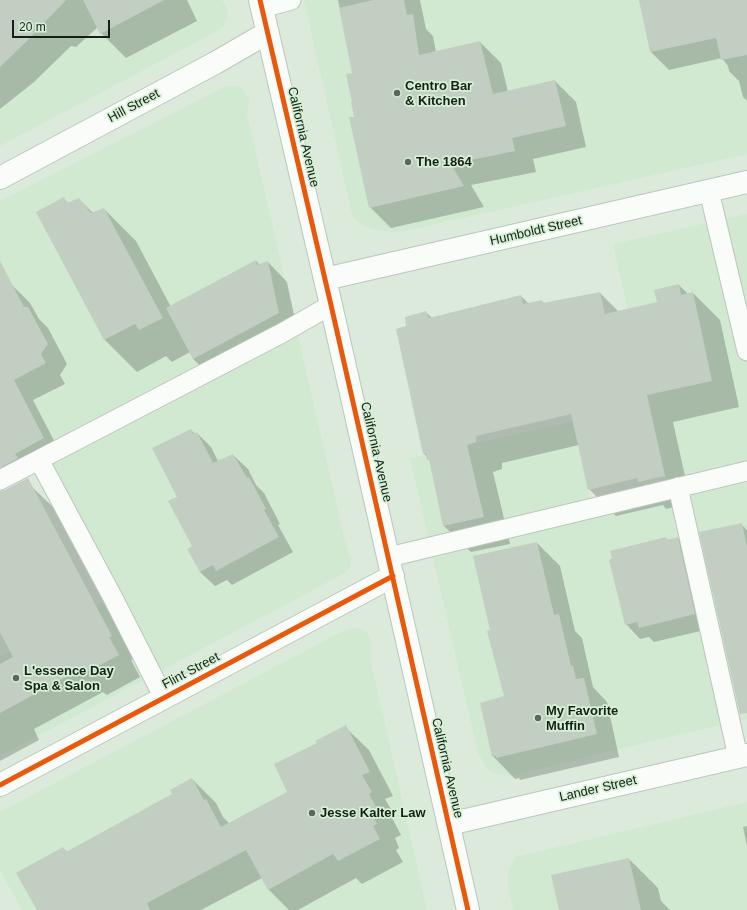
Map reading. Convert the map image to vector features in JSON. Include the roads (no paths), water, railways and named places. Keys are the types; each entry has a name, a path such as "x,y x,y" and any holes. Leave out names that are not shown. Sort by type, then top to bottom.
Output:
{"street":[{"name":"California Avenue","path":"261,4 391,566 468,910"},
{"name":"Hill Street","path":"0,178 215,63 267,33"},
{"name":"Humboldt Street","path":"325,279 747,182"},
{"name":"Flint Street","path":"0,785 164,698 391,566"},
{"name":"Lander Street","path":"449,824 742,756"}],"lane":[{"path":"261,4 290,0"},
{"path":"709,191 747,352"},
{"path":"0,480 282,333 331,305"},
{"path":"39,460 112,596 164,698"},
{"path":"391,566 678,487 747,471"},
{"path":"678,487 742,756"}],"place":[{"name":"Centro Bar & Kitchen","path":"397,93"},
{"name":"The 1864","path":"408,162"},
{"name":"L'essence Day Spa & Salon","path":"16,678"},
{"name":"My Favorite Muffin","path":"538,718"},
{"name":"Jesse Kalter Law","path":"312,813"}]}
